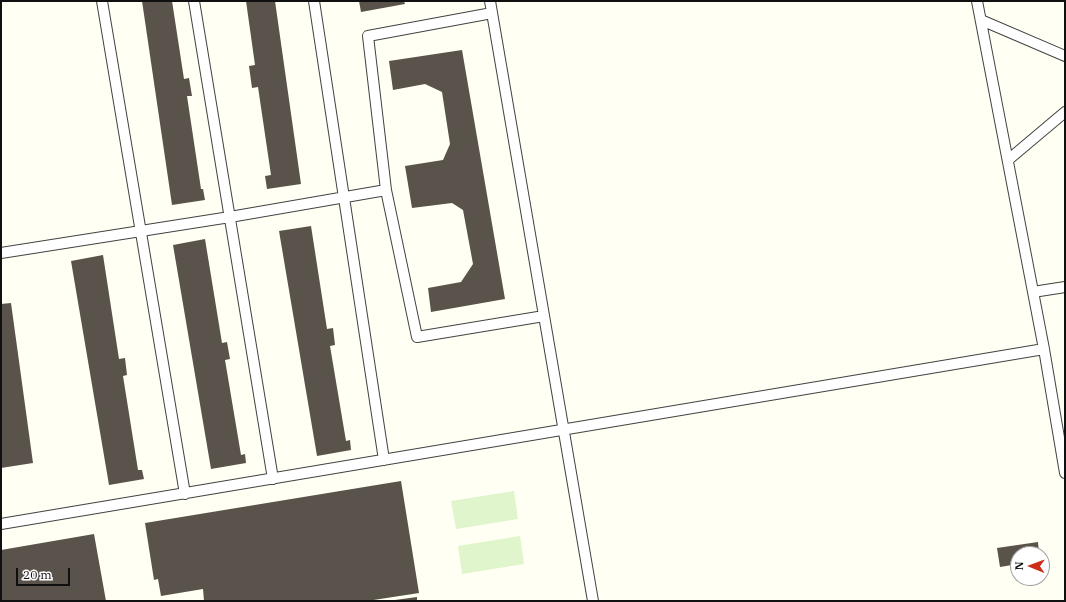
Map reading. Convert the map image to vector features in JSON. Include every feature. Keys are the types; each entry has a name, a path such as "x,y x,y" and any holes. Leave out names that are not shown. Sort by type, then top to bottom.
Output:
{"lane":[{"path":"102,1 186,494"},
{"path":"194,1 273,479"},
{"path":"314,1 384,460"},
{"path":"490,1 593,601"},
{"path":"977,1 1044,349 1065,473"},
{"path":"492,14 368,36 386,190 417,337 544,316"},
{"path":"981,20 1065,56"},
{"path":"1008,160 1065,112"},
{"path":"1,253 230,217 386,190"},
{"path":"1033,292 1065,286"},
{"path":"1,524 1044,349"}],"green space":[{"path":"514,491 518,519 456,529 451,501"},
{"path":"520,536 524,564 462,574 458,546"}],"building":[{"path":"142,1 172,1 184,79 189,78 192,96 187,96 201,189 203,189 205,200 172,205"},
{"path":"246,1 275,1 301,184 267,189 265,176 271,175 258,87 252,88 249,66 255,65"},
{"path":"359,1 404,1 405,4 361,12"},
{"path":"462,50 505,299 431,312 428,288 461,282 473,264 463,210 452,203 412,208 405,166 443,160 450,144 442,92 425,84 393,90 389,61"},
{"path":"311,226 327,329 333,328 335,345 330,346 346,441 350,440 351,450 317,456 279,231"},
{"path":"205,239 222,343 227,342 230,359 225,360 241,455 245,454 246,463 211,469 173,245"},
{"path":"103,255 119,359 125,358 127,375 123,376 138,470 142,470 144,479 109,485 71,261"},
{"path":"11,303 33,463 1,468 1,304"},
{"path":"401,481 419,593 367,601 204,601 203,589 161,596 158,579 154,580 145,523"},
{"path":"94,534 106,601 1,601 1,550"},
{"path":"1038,542 1038,546 1011,546"},
{"path":"1010,546 1010,565 1000,567 997,548"},
{"path":"417,597 417,601 395,600"}]}
